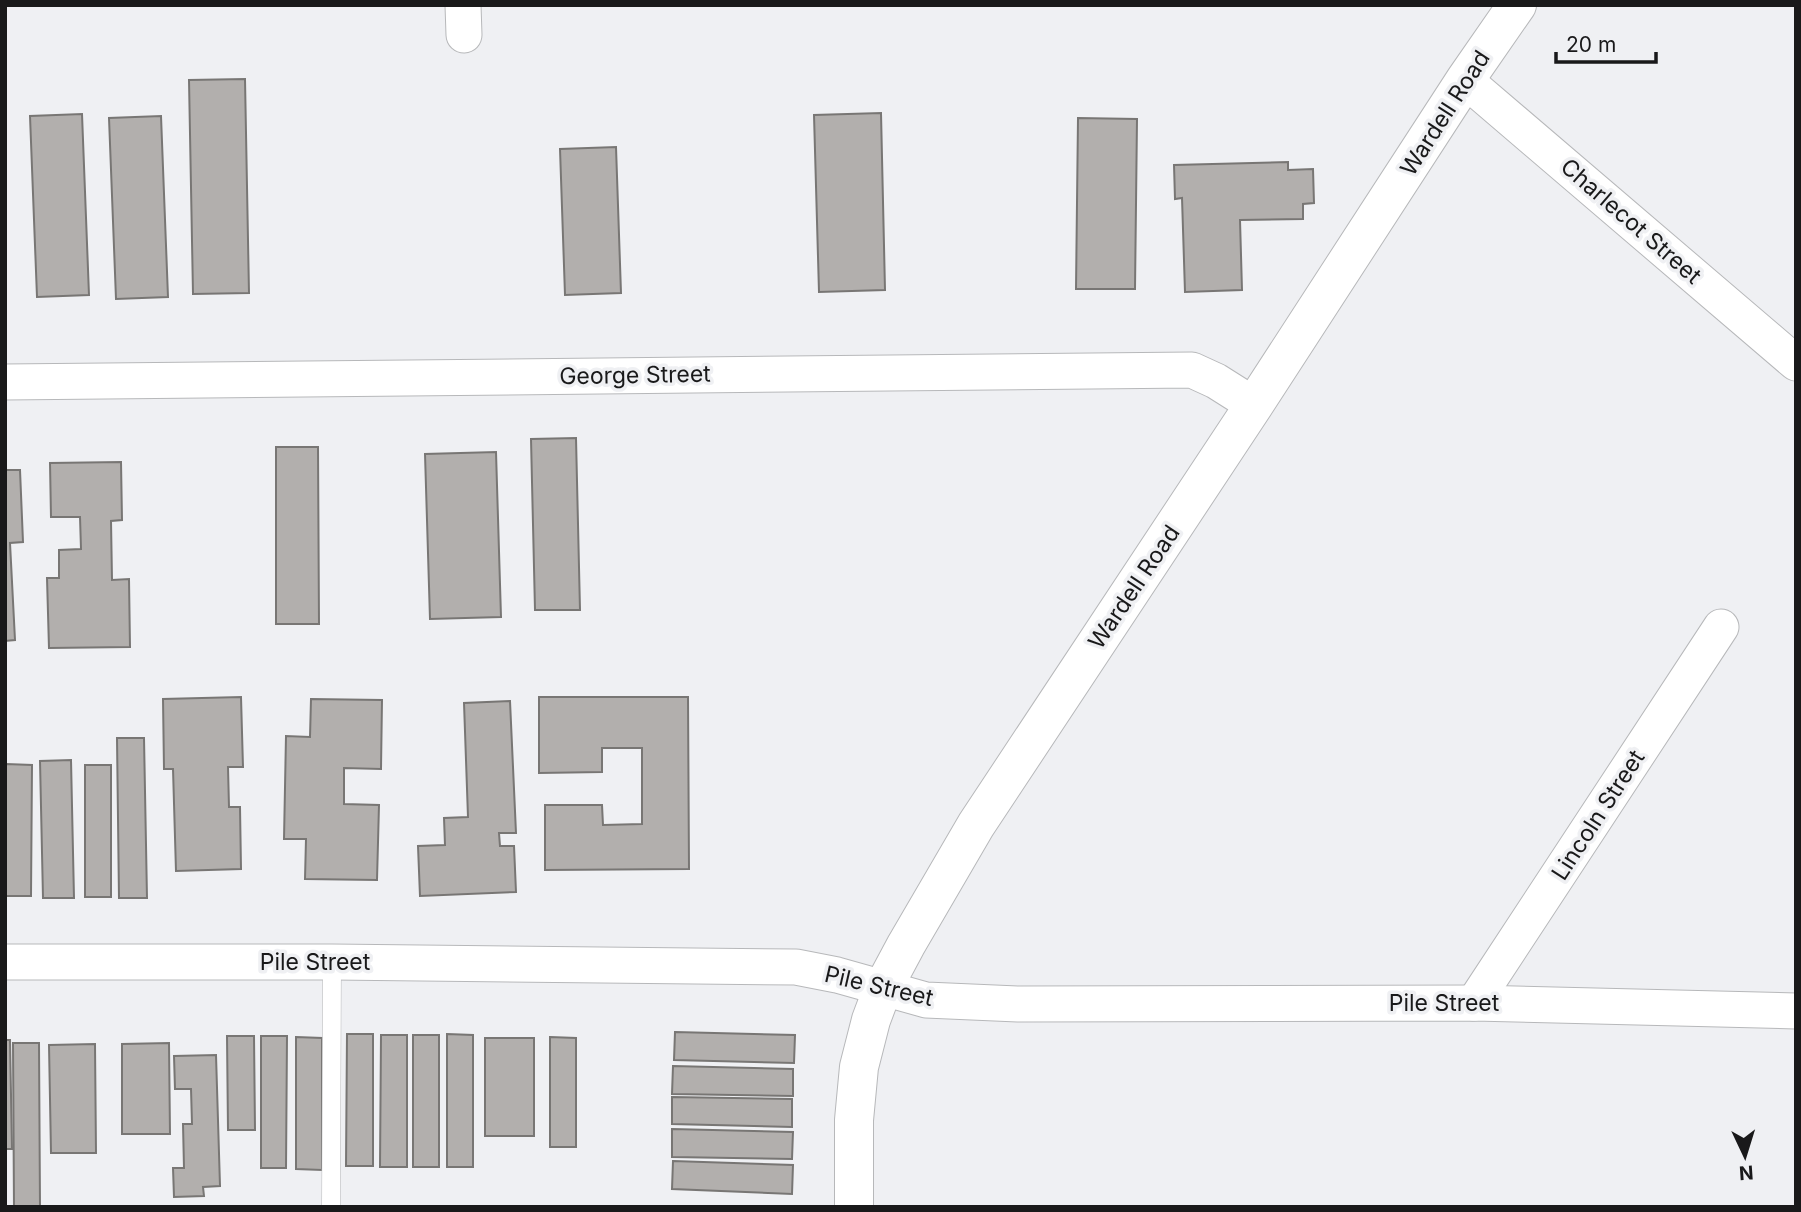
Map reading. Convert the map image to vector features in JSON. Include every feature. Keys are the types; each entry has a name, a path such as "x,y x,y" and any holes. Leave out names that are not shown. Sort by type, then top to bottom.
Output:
{"street":[{"name":"Wardell Road","path":"854,1207 855,1120 859,1067 871,1020 883,988 906,945 976,825 1465,80 1517,5"},
{"name":"Charlecot Street","path":"1465,80 1796,363"},
{"name":"George Street","path":"5,382 1192,370 1216,381 1254,405"},
{"name":"Lincoln Street","path":"1474,1003 1721,627"},
{"name":"Pile Street","path":"5,962 796,967 837,975 926,1000 1018,1004 1474,1003 1796,1011"}],"lane":[{"path":"331,1207 332,962"}],"building":[{"path":"245,79 249,293 193,294 189,80"},
{"path":"881,113 885,290 819,292 814,115"},
{"path":"82,114 89,295 37,297 30,116"},
{"path":"161,116 168,297 116,299 109,118"},
{"path":"1078,118 1137,119 1135,289 1076,289"},
{"path":"616,147 621,293 565,295 560,149"},
{"path":"1288,162 1288,170 1313,169 1314,203 1303,204 1303,219 1240,220 1242,290 1185,292 1182,198 1175,199 1174,165"},
{"path":"576,438 580,610 535,610 531,439"},
{"path":"276,447 318,447 319,624 276,624"},
{"path":"496,452 501,617 430,619 425,454"},
{"path":"121,462 122,520 111,521 112,580 129,579 130,647 49,648 47,578 59,578 59,550 81,549 80,517 51,517 50,463"},
{"path":"5,470 20,470 23,542 10,543 15,640 5,641"},
{"path":"241,697 243,767 228,767 229,807 240,807 241,869 176,871 173,769 164,769 163,699"},
{"path":"539,697 688,697 689,869 545,870 545,805 602,805 603,825 642,824 642,748 602,748 602,772 539,773"},
{"path":"311,699 382,700 381,769 344,768 344,804 379,805 377,880 305,879 306,839 284,839 286,736 310,737"},
{"path":"510,701 516,833 499,833 500,846 514,846 516,892 420,896 418,846 445,845 444,818 468,817 464,703"},
{"path":"117,738 144,738 147,898 119,898"},
{"path":"71,760 74,898 43,898 40,761"},
{"path":"6,764 32,765 31,896 6,896"},
{"path":"85,765 111,765 111,897 85,897"},
{"path":"675,1032 795,1035 794,1063 674,1060"},
{"path":"347,1034 373,1034 373,1166 346,1166"},
{"path":"447,1034 473,1035 473,1167 447,1167"},
{"path":"381,1035 407,1035 407,1167 380,1167"},
{"path":"413,1035 439,1035 439,1167 413,1167"},
{"path":"227,1036 254,1036 255,1130 228,1130"},
{"path":"261,1036 287,1036 286,1168 261,1168"},
{"path":"296,1037 322,1038 322,1170 296,1169"},
{"path":"550,1037 576,1038 576,1147 550,1147"},
{"path":"485,1038 534,1038 534,1136 485,1136"},
{"path":"5,1040 10,1040 12,1149 5,1149"},
{"path":"13,1043 39,1043 40,1207 14,1207"},
{"path":"169,1043 170,1134 122,1134 122,1044"},
{"path":"95,1044 96,1153 51,1153 49,1045"},
{"path":"216,1055 220,1186 203,1187 204,1196 174,1197 173,1168 184,1168 183,1124 192,1124 191,1089 175,1089 174,1056"},
{"path":"673,1066 793,1069 793,1096 672,1094"},
{"path":"672,1097 792,1099 792,1127 672,1124"},
{"path":"672,1129 793,1132 792,1159 672,1157"},
{"path":"673,1161 793,1165 792,1194 672,1189"}]}
